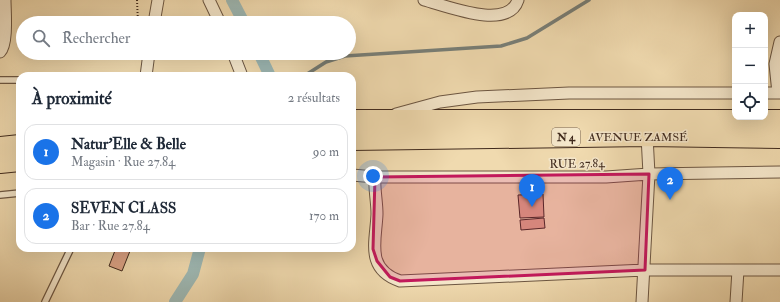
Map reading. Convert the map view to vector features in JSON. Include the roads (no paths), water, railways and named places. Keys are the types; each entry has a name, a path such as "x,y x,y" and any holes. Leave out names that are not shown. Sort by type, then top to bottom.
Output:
{"highway":[{"name":"AVENUE ZAMSÉ","path":"356,120 780,120"},
{"name":"AVENUE ZAMSÉ","path":"356,140 647,136 780,138"},
{"path":"0,147 16,145"},
{"path":"0,163 16,161"}],"street":[{"path":"0,52 2,50 5,33 5,0"},
{"path":"155,16 158,0"},
{"path":"209,0 217,16"},
{"path":"424,0 479,14 499,16 510,12 516,6 518,0"},
{"path":"768,93 779,93 775,64 780,42"},
{"path":"147,72 148,60"},
{"path":"236,60 240,72"},
{"path":"372,120 440,102 477,97 569,93 732,93"},
{"path":"642,302 645,270 649,174 647,136"},
{"name":"RUE 27.84","path":"356,175 375,177 606,177 649,174 780,172"},
{"path":"375,177 377,213 374,248 377,261 390,277 400,281 645,270 780,270"},
{"path":"736,302 738,270"}],"lane":[{"path":"0,80 16,80"},
{"path":"0,195 16,193"},
{"path":"45,302 69,252"}],"waterway":[{"path":"232,0 240,16"},
{"path":"356,55 501,46 527,38 589,0"},
{"path":"262,60 268,72"},
{"path":"310,72 326,62 332,60"},
{"path":"175,302 193,274 199,252"}],"place":[{"name":"SEVEN CLASS","path":"670,200"},
{"name":"Natur'Elle & Belle","path":"532,207"}]}
